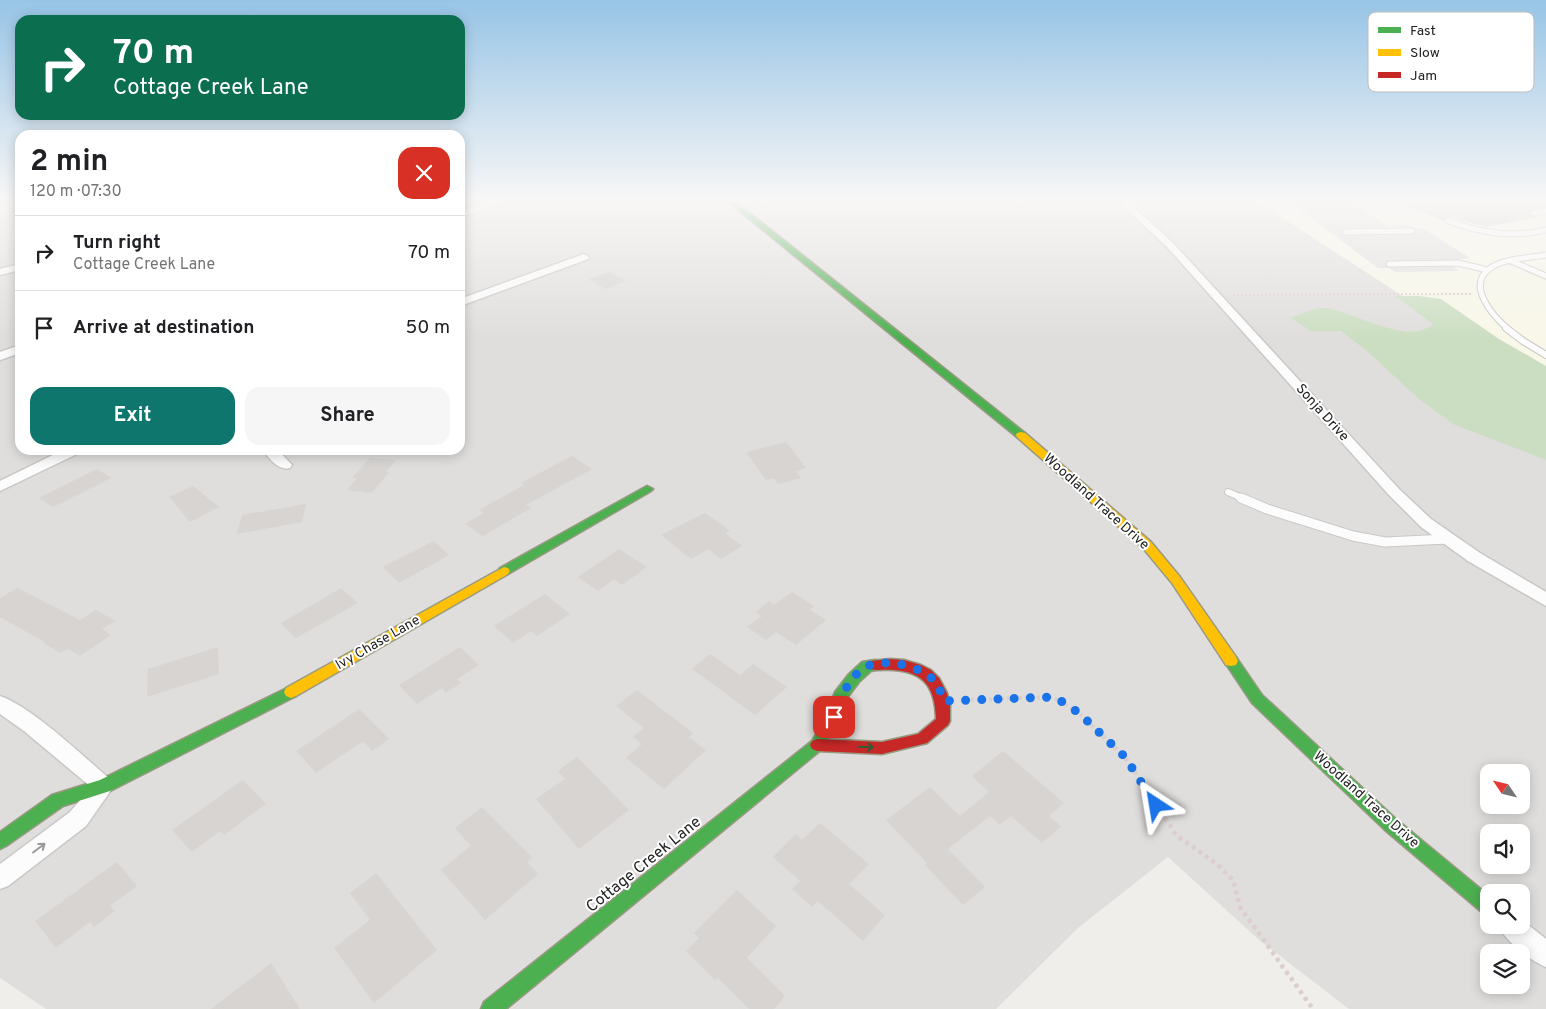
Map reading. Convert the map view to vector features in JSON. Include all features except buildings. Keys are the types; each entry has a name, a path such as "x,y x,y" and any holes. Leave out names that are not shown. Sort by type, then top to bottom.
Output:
{"street":[{"name":"Woodland Trace Drive","path":"787,246 1013,428 1147,545 1176,580 1256,699 1390,825 1480,900"},
{"name":"Sonja Drive","path":"1171,246 1394,492 1426,523 1474,557 1546,600"},
{"path":"465,302 584,258"},
{"path":"0,272 15,268"},
{"path":"0,356 15,351"},
{"path":"0,487 64,455"},
{"path":"275,455 285,465"},
{"name":"Ivy Chase Lane","path":"0,841 58,800 104,786 310,682 648,489"},
{"name":"Cottage Creek Lane","path":"491,1009 817,746 834,717 840,696 854,678 867,666 892,663 915,667 936,683 944,701"},
{"path":"817,746 882,748 922,739 943,721 944,701"},
{"path":"0,704 31,724 104,786"},
{"name":"Ivy Chase Lane","path":"0,878 78,819 104,786"},
{"path":"1521,934 1546,955"}],"lane":[{"path":"1389,264 1458,263 1488,270 1511,262 1546,255"},
{"path":"1511,262 1546,276"},
{"path":"1488,270 1480,283 1483,302 1510,333 1546,355"},
{"path":"1228,492 1267,509 1353,536 1385,542 1449,539"}],"path":[{"path":"1215,296 1468,295 1480,292"},
{"path":"944,701 1052,697 1079,713 1125,757 1177,836 1217,864 1233,880 1240,907 1313,1009"}],"shaded area":[{"path":"0,246 15,246 15,455 465,455 465,246 1326,246 1438,319 1546,374 1546,1009 1349,1009 1258,939 1168,857 1078,928 996,1009 46,1009 0,978"},
{"path":"1326,246 1546,246 1546,374 1438,319"},
{"path":"1349,246 1451,246 1470,258 1461,259 1454,267 1459,271 1395,272 1389,268 1378,268"}],"green space":[{"path":"1395,296 1420,296 1441,299 1499,339 1546,366 1546,460 1455,425 1420,400 1367,351 1341,331 1311,331 1291,318 1312,310 1325,308 1337,310 1396,330 1410,332 1423,330 1433,324"}],"traffic: fast":[{"path":"786,246 1021,435"},
{"path":"504,571 647,489"},
{"path":"1231,661 1257,699 1391,825 1480,899"},
{"path":"491,1009 817,745 834,717 840,696 854,678 867,666 875,665"},
{"path":"0,841 58,800 104,786 291,692"}],"traffic: slow":[{"path":"1021,435 1147,545 1176,580 1231,661"},
{"path":"291,692 504,571"}],"traffic: jam":[{"path":"817,745 882,748 922,739 943,721 943,705 940,693 934,682 926,674 904,665 875,665"}],"route":[{"path":"834,717 840,696 854,678 867,666 892,663 915,667 936,683 944,701 1052,697 1079,713 1125,757 1156,805"}]}
